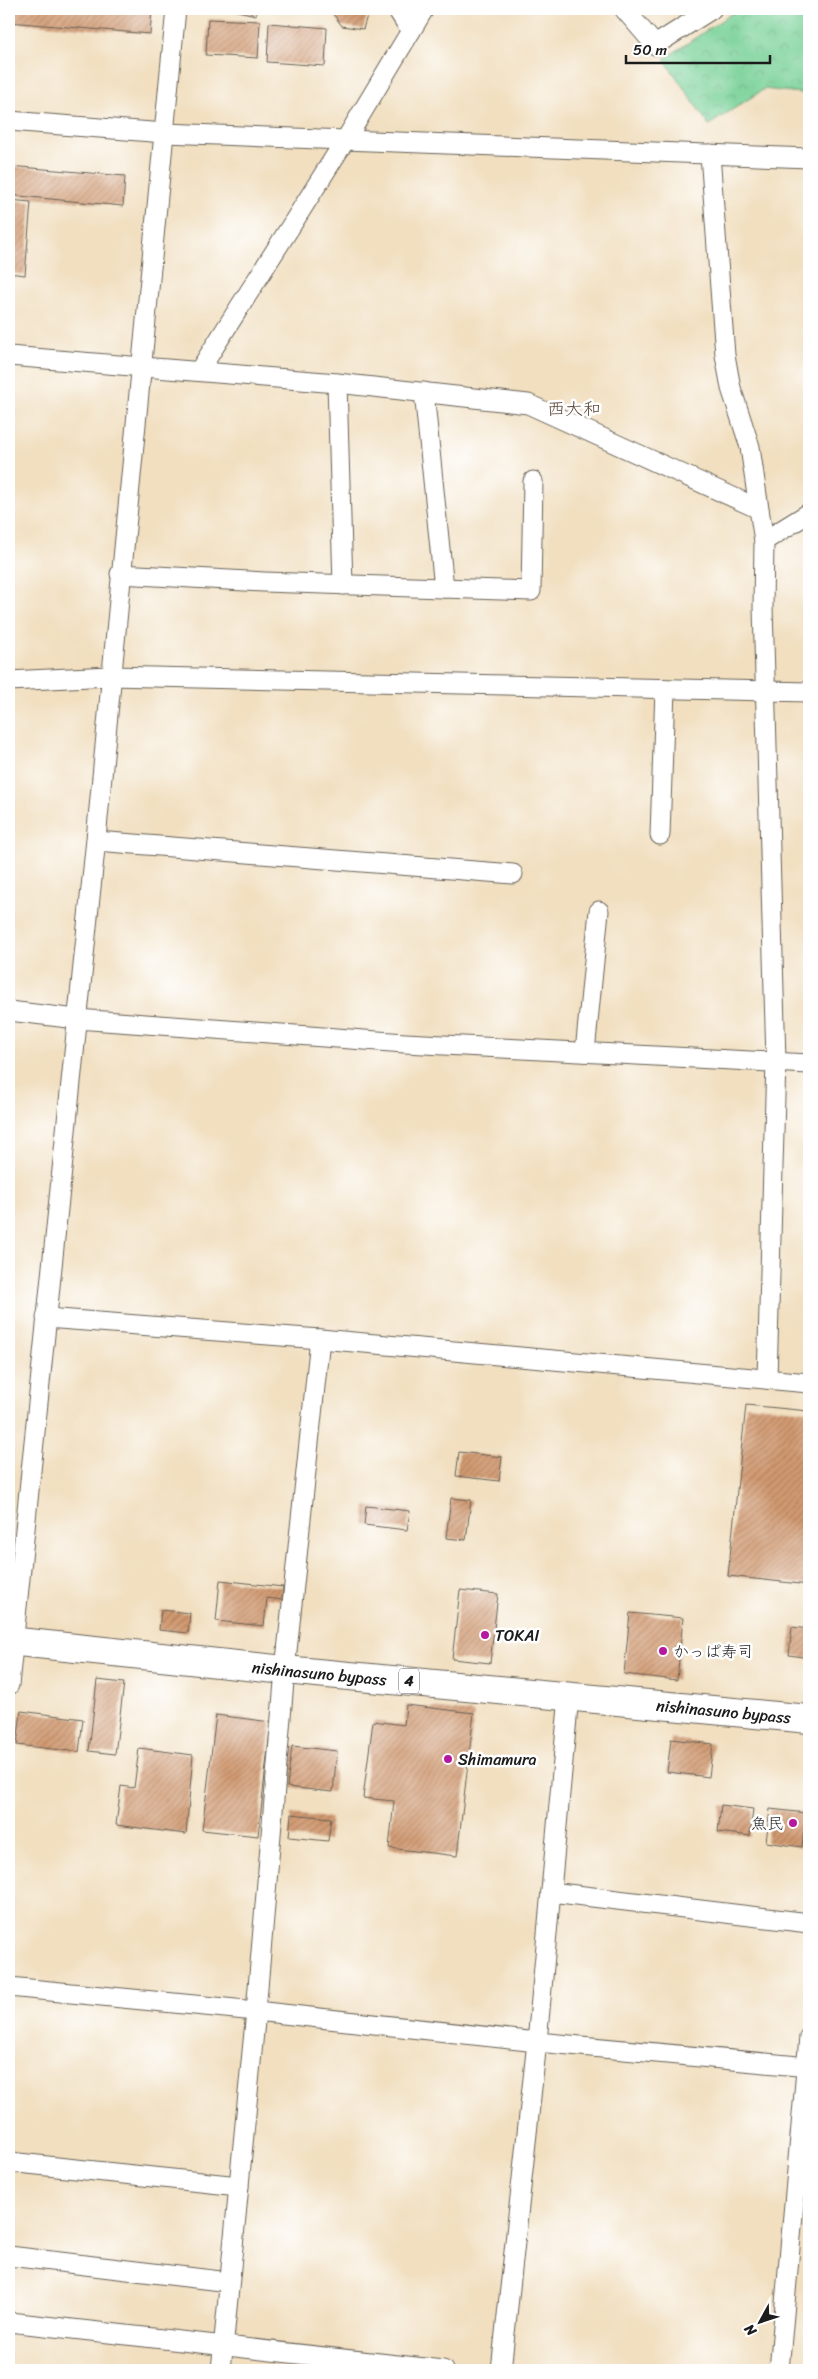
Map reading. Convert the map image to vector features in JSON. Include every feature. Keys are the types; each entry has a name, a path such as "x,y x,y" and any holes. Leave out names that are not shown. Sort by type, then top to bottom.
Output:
{"highway":[{"name":"nishinasuno bypass","path":"11,1641 285,1670 809,1719"}],"street":[{"path":"9,1685 11,1641 96,841 120,574 166,133 176,9"},
{"path":"397,9 412,30"},
{"path":"199,371 346,139 424,9"},
{"path":"624,9 656,45 712,9"},
{"path":"9,121 166,133 809,158"},
{"path":"710,154 725,355 731,388 750,447 764,541 763,608 776,1061 767,1379"},
{"path":"9,356 337,383 528,404 541,408 759,509"},
{"path":"337,383 343,584"},
{"path":"424,392 444,588"},
{"path":"120,574 531,591 533,481"},
{"path":"764,541 809,513"},
{"path":"9,681 110,676 809,692"},
{"path":"660,835 665,689"},
{"path":"96,841 513,874"},
{"path":"585,1052 599,911"},
{"path":"9,1011 77,1018 406,1043 809,1064"},
{"path":"46,1318 320,1338 809,1383"},
{"path":"221,2370 256,2011 285,1670 320,1338"},
{"path":"501,2370 538,2042 569,1696"},
{"path":"551,1892 809,1922"},
{"path":"9,1987 256,2011 538,2042 808,2067"},
{"path":"779,2370 808,2067 809,2037"},
{"path":"9,2162 239,2186"},
{"path":"9,2256 229,2282"},
{"path":"9,2322 443,2370"}],"green space":[{"path":"738,9 809,9 809,94 764,89 709,125 664,59"}],"building":[{"path":"9,9 152,9 150,34 9,22"},
{"path":"228,9 257,9 256,15"},
{"path":"334,9 369,9 363,29 342,26 331,11"},
{"path":"208,19 260,21 258,58 206,55"},
{"path":"269,23 327,28 325,66 267,62"},
{"path":"9,166 125,176 123,206 9,195"},
{"path":"9,200 31,202 25,275 9,273"},
{"path":"746,1405 809,1411 809,1585 728,1576"},
{"path":"459,1452 502,1457 499,1481 456,1476"},
{"path":"451,1498 471,1500 466,1540 446,1538"},
{"path":"366,1506 410,1511 407,1530 364,1525"},
{"path":"220,1580 283,1587 282,1600 267,1598 264,1626 216,1621"},
{"path":"460,1590 498,1594 490,1663 452,1659"},
{"path":"161,1610 190,1613 188,1633 159,1630"},
{"path":"630,1613 683,1618 677,1680 624,1674"},
{"path":"792,1627 809,1629 809,1658 789,1655"},
{"path":"97,1680 124,1683 115,1754 89,1751"},
{"path":"406,1705 474,1713 457,1856 389,1848 394,1801 363,1798 373,1721 404,1725"},
{"path":"21,1711 83,1719 79,1752 17,1745"},
{"path":"216,1715 271,1722 258,1836 202,1830"},
{"path":"671,1739 713,1744 709,1777 667,1772"},
{"path":"292,1746 337,1751 333,1792 287,1787"},
{"path":"139,1748 193,1755 186,1834 116,1825 121,1786 134,1788"},
{"path":"721,1805 753,1809 750,1836 718,1832"},
{"path":"770,1809 806,1813 802,1847 766,1842"},
{"path":"291,1814 331,1818 328,1841 289,1837"}],"place":[{"name":"TOKAI","path":"485,1635"},
{"name":"かっぱ寿司","path":"663,1651"},
{"name":"Shimamura","path":"448,1759"},
{"name":"魚民","path":"793,1823"}],"district":[{"name":"西大和","path":"574,409"}]}
